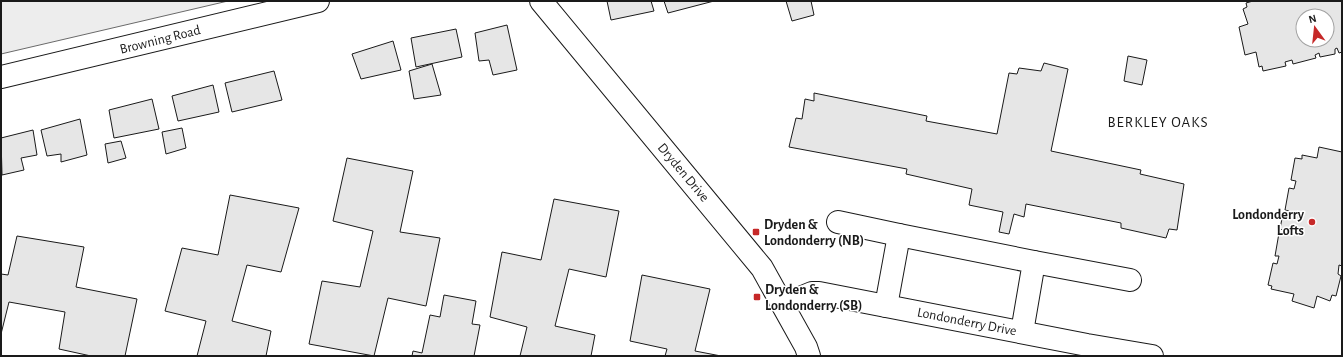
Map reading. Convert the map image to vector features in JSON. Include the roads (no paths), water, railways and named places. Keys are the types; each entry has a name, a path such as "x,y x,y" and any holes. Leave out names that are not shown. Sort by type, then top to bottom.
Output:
{"street":[{"name":"Browning Road","path":"1,77 318,1"},
{"name":"Dryden Drive","path":"541,1 762,268 806,347 809,356"},
{"path":"838,222 1130,280"},
{"path":"886,306 899,235"},
{"path":"1022,332 1034,262"},
{"name":"Londonderry Drive","path":"783,306 812,293 819,293 1152,356"}],"place":[{"name":"Londonderry Lofts","path":"1312,222"},
{"name":"Dryden & Londonderry (NB)","path":"756,232"},
{"name":"Dryden & Londonderry (SB)","path":"757,297"}],"district":[{"name":"BERKLEY OAKS","path":"1158,122"}]}
